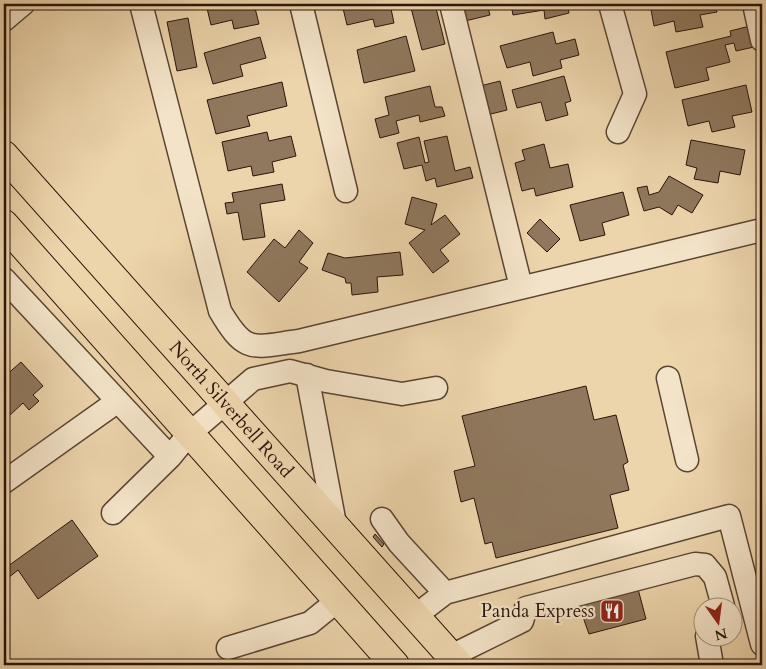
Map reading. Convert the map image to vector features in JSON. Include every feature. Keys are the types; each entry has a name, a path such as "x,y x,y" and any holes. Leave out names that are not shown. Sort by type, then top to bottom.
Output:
{"main road":[{"name":"North Silverbell Road","path":"4,155 335,524 455,661"},
{"path":"4,224 395,665"}],"street":[{"path":"4,20 23,4"},
{"path":"141,4 220,311 234,335 244,343 257,346 299,341 762,230"},
{"path":"301,4 346,191"},
{"path":"451,4 521,287"},
{"path":"610,4 635,94 618,132"},
{"path":"754,4 762,40"},
{"path":"4,279 170,457"},
{"path":"113,513 170,457 189,434 253,379 290,371 342,384 402,394 436,388"},
{"path":"307,375 335,524"},
{"path":"668,378 687,460"},
{"path":"4,482 118,402"},
{"path":"416,616 445,593 729,516 762,644"},
{"path":"382,519 399,543 445,593"},
{"path":"455,661 522,621 526,608 695,564 705,565 715,577 720,596"},
{"path":"228,648 310,623 337,601"},
{"path":"708,646 712,665"}],"building":[{"path":"206,4 254,4 259,24 234,29 232,20 211,25"},
{"path":"342,4 390,4 394,23 375,27 373,19 347,25"},
{"path":"410,4 435,4 445,44 422,50"},
{"path":"462,4 487,4 490,15 465,21"},
{"path":"511,4 567,4 569,13 545,19 544,10 513,15"},
{"path":"650,4 715,4 717,12 700,15 703,27 676,32 674,21 654,26"},
{"path":"188,18 197,67 177,71 167,22"},
{"path":"750,26 754,47 736,51 734,43 725,45 730,62 706,68 709,80 675,88 666,52 731,36 730,31"},
{"path":"553,32 556,44 575,39 579,55 560,60 562,68 533,76 530,62 507,68 500,46"},
{"path":"406,36 415,71 364,83 357,50"},
{"path":"260,37 266,58 240,65 243,76 213,84 204,53"},
{"path":"564,76 571,101 565,103 568,115 546,121 541,102 517,108 512,90"},
{"path":"500,81 507,110 487,115 480,86"},
{"path":"282,82 287,106 247,116 250,126 216,134 207,100"},
{"path":"746,85 752,112 732,116 735,127 712,132 709,121 688,126 682,100"},
{"path":"430,86 435,107 442,107 445,116 420,122 419,115 396,121 399,133 380,138 375,119 389,115 385,97"},
{"path":"267,132 269,141 291,136 296,156 272,162 274,172 253,176 251,166 228,171 222,142"},
{"path":"447,136 455,171 470,167 473,178 437,187 435,178 426,181 422,165 404,169 397,143 419,137 425,163 429,162 424,141"},
{"path":"691,140 745,150 740,175 720,171 718,183 694,179 697,168 686,165"},
{"path":"544,144 550,168 568,164 573,187 536,196 534,188 522,191 515,163 525,160 522,150"},
{"path":"669,176 703,195 692,213 678,205 672,215 659,207 644,211 637,188 647,186 649,195 659,192"},
{"path":"282,184 285,200 260,204 265,237 243,240 238,212 227,214 225,203 234,202 232,193"},
{"path":"623,192 629,215 602,223 605,235 580,241 570,205"},
{"path":"412,197 437,204 431,225 445,215 460,234 440,250 449,261 433,273 409,243 425,230 405,224"},
{"path":"540,219 560,239 547,252 527,233"},
{"path":"299,230 313,243 299,262 308,268 279,302 247,272 274,239 285,248"},
{"path":"400,252 403,275 377,277 378,292 352,295 351,283 346,283 345,278 322,270 328,253 345,258"},
{"path":"21,362 43,386 33,395 39,401 29,410 23,403 9,416 4,411 4,377"},
{"path":"586,386 594,420 616,415 628,462 623,465 629,490 610,495 618,528 496,558 492,542 485,544 474,498 461,502 454,471 475,466 462,416"},
{"path":"72,520 98,556 38,599 18,570 8,578 4,569"},
{"path":"375,534 384,544 382,547 373,537"},
{"name":"Panda Express","path":"638,589 646,619 589,634 578,603"}],"place":[{"name":"Panda Express","path":"612,611"}]}
